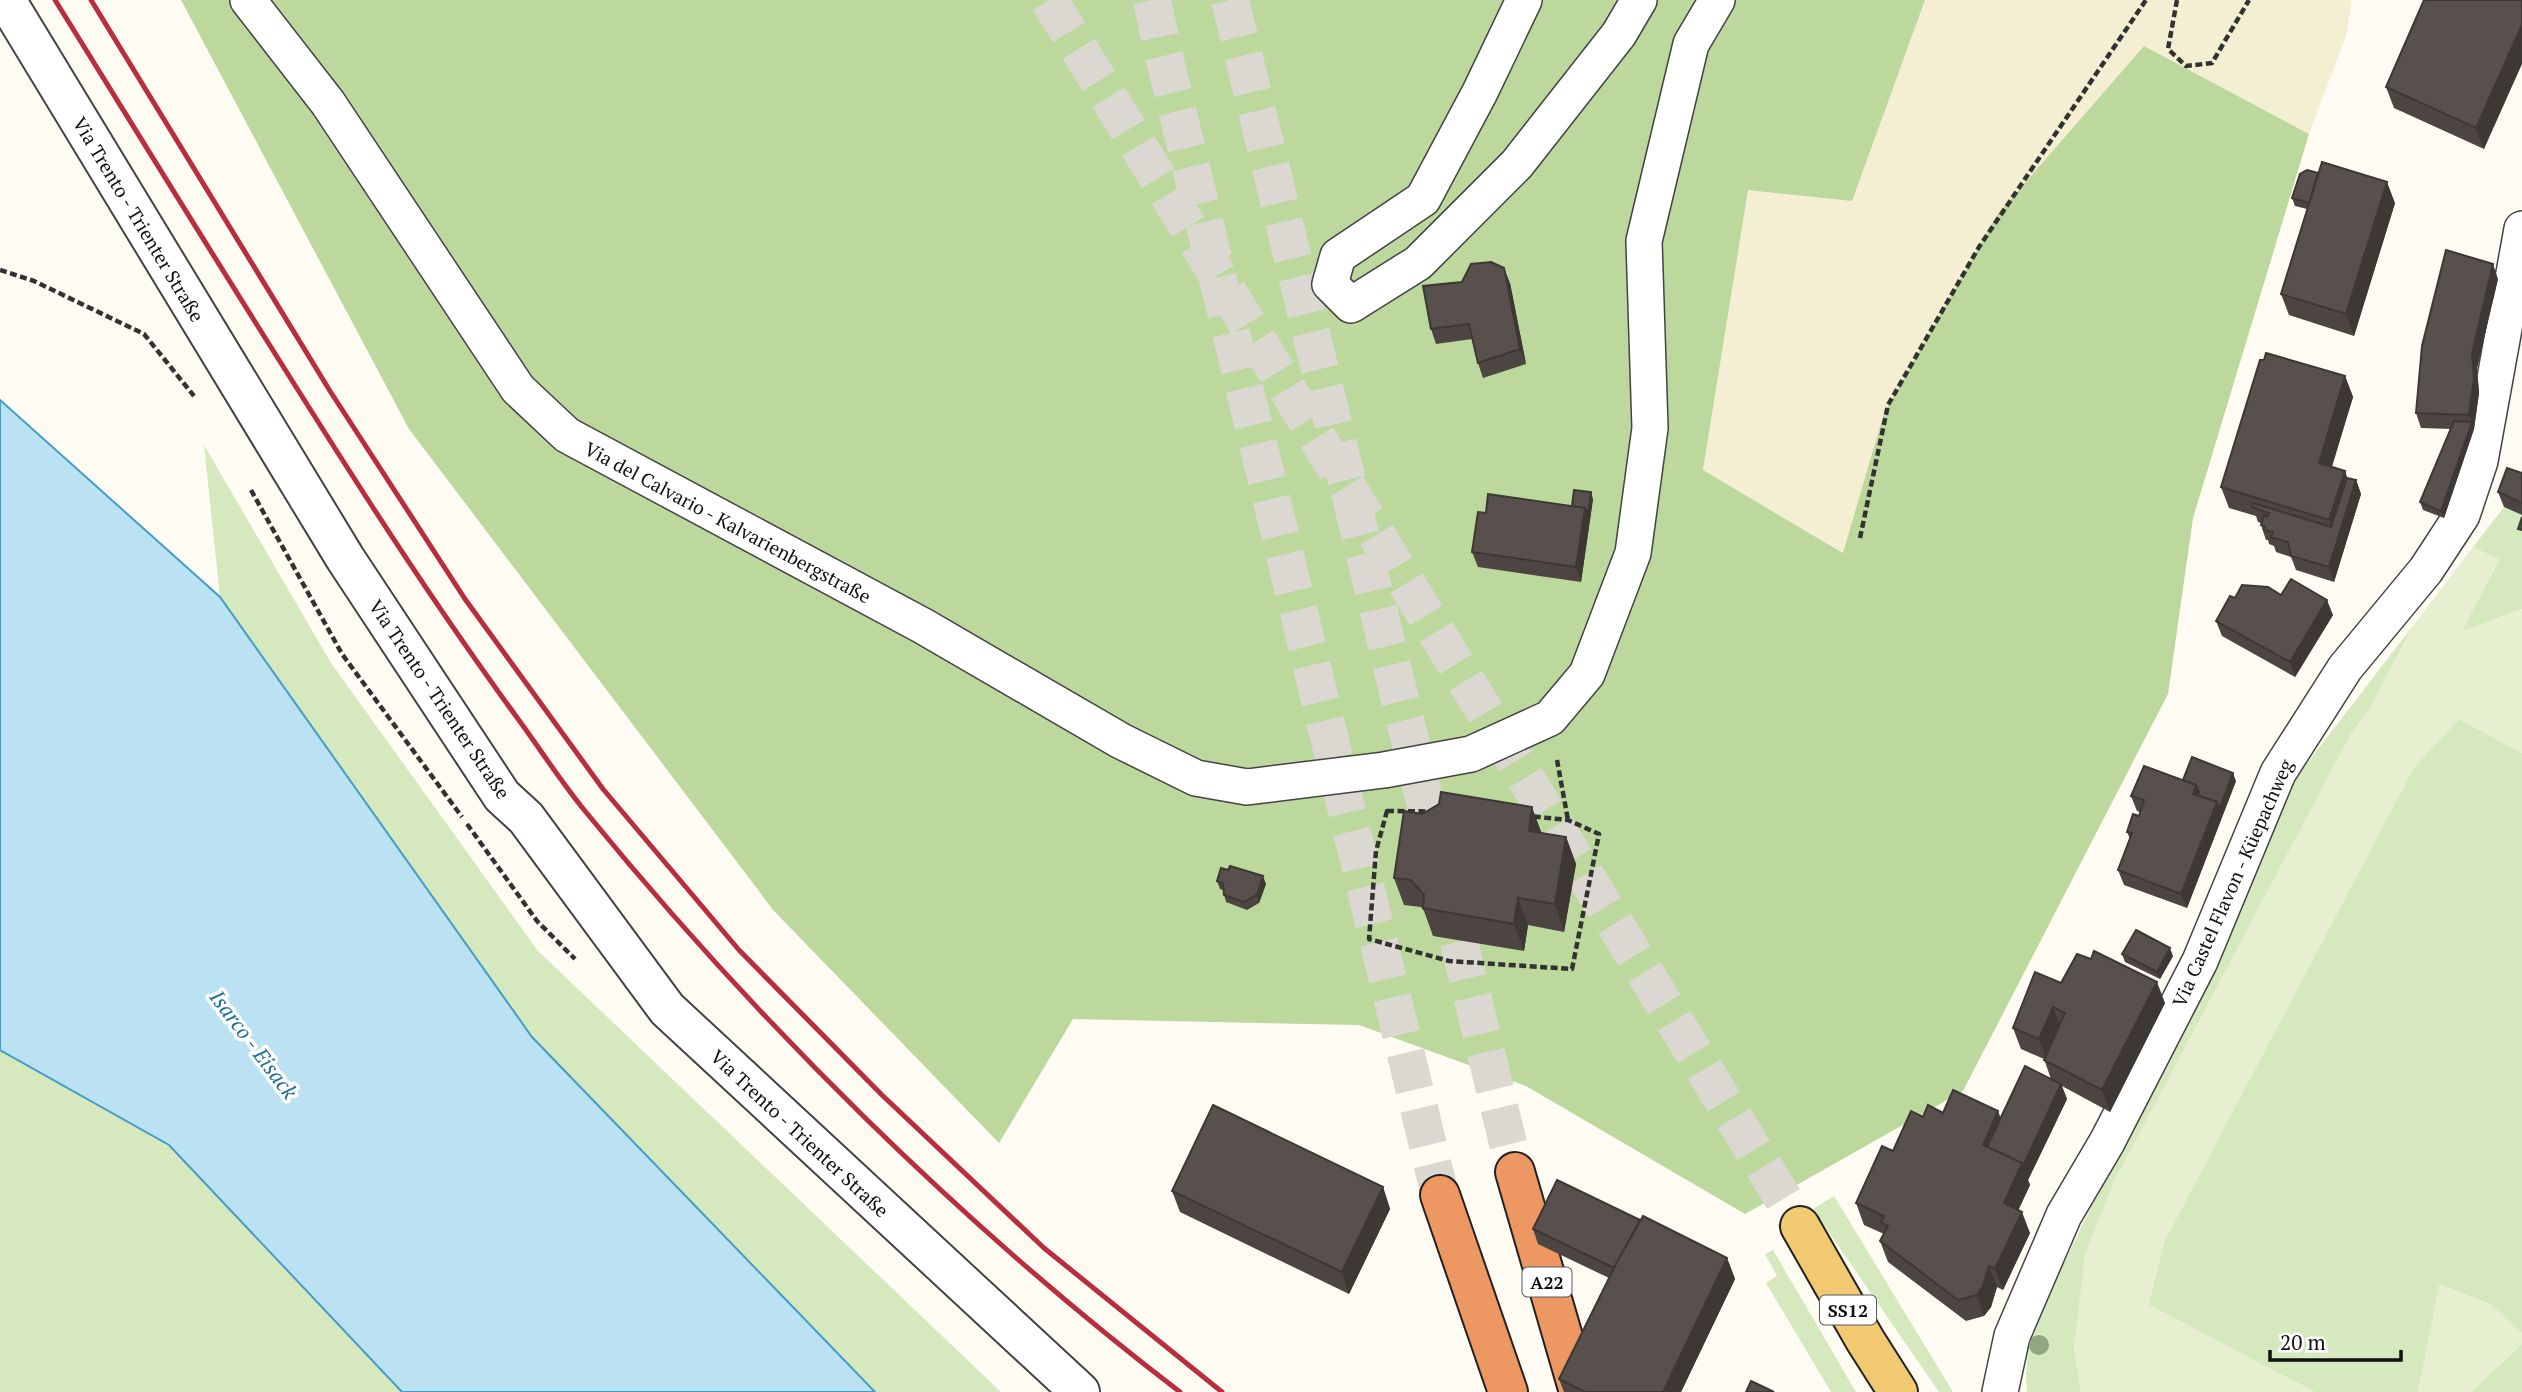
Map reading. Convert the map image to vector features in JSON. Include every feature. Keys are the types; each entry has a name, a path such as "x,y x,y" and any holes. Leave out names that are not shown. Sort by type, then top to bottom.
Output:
{"highway":[{"name":"A22","path":"1515,1172 1579,1392"},
{"path":"1440,1195 1508,1392"}],"main road":[{"name":"SS12","path":"1800,1227 1864,1340 1898,1392"}],"street":[{"name":"Via Trento - Trienter Straße","path":"6,0 345,558 502,796 526,818 667,1009 1080,1392"},
{"name":"Via del Calvario - Kalvarienbergstraße","path":"248,0 328,103 518,389 567,435 923,626 1121,741 1196,778 1247,787 1384,770 1471,754 1550,718"},
{"path":"1524,0 1480,92 1423,199 1338,256 1330,284 1351,305 1418,263 1517,164 1619,34 1639,0"},
{"path":"1550,718 1587,674 1633,553 1650,428 1644,241 1690,44 1717,0"},
{"name":"Via Castel Flavon - Küepachweg","path":"2000,1392 2012,1336 2064,1214 2108,1142 2200,961 2278,773 2345,668 2426,570 2462,515 2480,461 2522,229"}],"path":[{"path":"1860,538 1888,405 1979,247 2146,0"},
{"path":"2177,0 2168,49 2186,66 2212,63 2249,0"},
{"path":"0,270 34,281 144,334 202,407"},
{"path":"250,489 342,654 466,823"},
{"path":"1550,718 1568,820"},
{"path":"1387,811 1488,812 1568,820 1599,834 1572,969 1449,961 1369,939 1376,851 1387,811"}],"shaded area":[{"path":"1925,0 2352,0 2346,36 2309,134 2144,46 1884,413 1844,553 1703,470 1748,189 1852,200"}],"green space":[{"path":"181,0 1925,0 1852,201 1748,190 1703,470 1843,553 1884,413 1997,215 2144,46 2309,134 2193,518 2168,694 1963,1091 1745,1214 1526,1086 1359,1025 1073,1019 999,1143 774,911 409,429"},
{"path":"204,445 331,663 538,951 1001,1392 875,1392 532,1037 220,597"},
{"path":"2504,507 2522,515 2522,609 2461,632 2499,560 2473,547"},
{"path":"2473,547 2499,559 2462,631 2522,609 2522,753 2459,719 2414,767 2165,1240 2148,1304 2315,1392 2081,1392 2074,1346 2085,1254 2114,1182 2351,734 2374,702 2412,627"},
{"path":"2412,627 2374,702 2351,734 2114,1182 2074,1346 2081,1392 2027,1392 2031,1317 2045,1303 2295,779"},
{"path":"2459,719 2522,753 2522,1333 2490,1304 2440,1285 2418,1392 2315,1392 2148,1305 2165,1240 2414,767"},
{"path":"0,1050 169,1145 402,1392 0,1392"},
{"path":"1834,1196 1953,1392 1939,1392 1813,1209"},
{"path":"1773,1250 1856,1392 1831,1392 1766,1283 1777,1276 1765,1254"},
{"path":"2439,1285 2490,1304 2522,1333 2522,1344 2471,1392 2418,1392"},
{"path":"2522,1344 2522,1392 2471,1392"}],"water":[{"name":"Isarco - Eisack","path":"0,400 220,597 532,1037 875,1392 402,1392 169,1145 0,1050"}],"building":[{"path":"2424,0 2522,0 2522,25 2476,128 2386,87"},
{"path":"2322,162 2387,182 2346,314 2281,294"},
{"path":"2307,170 2318,173 2309,203 2292,198 2300,174"},
{"path":"2446,250 2493,264 2472,353 2474,378 2469,415 2416,413 2422,346"},
{"path":"1491,262 1504,268 1520,349 1478,363 1469,324 1431,329 1423,286 1462,282 1471,264"},
{"path":"2266,353 2345,376 2319,463 2345,471 2329,520 2221,487 2260,360 2264,360"},
{"path":"2454,421 2472,422 2441,511 2420,502"},
{"path":"2507,468 2522,473 2522,503 2498,492"},
{"path":"2347,478 2356,480 2329,567 2291,556 2288,542 2271,537 2273,532 2264,530 2265,526 2261,525 2264,515 2267,517 2269,513 2252,507 2253,503 2331,527"},
{"path":"1574,490 1591,492 1588,515 1585,508 1572,506"},
{"path":"1488,494 1585,508 1576,567 1472,552 1478,512 1486,513"},
{"path":"2291,579 2327,600 2290,662 2216,621 2230,596 2235,598 2242,585 2268,587 2281,595"},
{"path":"2192,757 2233,773 2219,810 2217,802 2197,795 2199,792 2196,785 2183,780"},
{"path":"2144,766 2196,785 2193,794 2217,802 2181,894 2118,870 2132,833 2127,832 2133,814 2139,816 2144,800 2131,796"},
{"path":"1441,792 1532,807 1529,831 1566,837 1555,904 1518,898 1514,924 1423,908 1424,895 1411,880 1394,878 1404,811 1422,814 1439,804"},
{"path":"1230,866 1263,876 1257,895 1244,902 1224,895 1223,883 1217,881 1221,868 1228,870"},
{"path":"2136,930 2170,948 2157,972 2122,954"},
{"path":"2094,951 2157,982 2102,1090 2044,1060 2065,1013 2053,1007 2039,1039 2013,1028 2035,972 2061,983 2077,954 2091,959"},
{"path":"2025,1066 2061,1084 2023,1166 2022,1163 1987,1147"},
{"path":"1953,1090 1998,1111 1983,1145 2022,1163 2004,1203 2022,1212 1995,1269 1989,1266 1983,1286 1977,1295 1958,1300 1880,1241 1888,1226 1881,1222 1884,1216 1856,1203 1882,1146 1893,1151 1911,1111 1923,1117 1928,1105 1943,1113"},
{"path":"1213,1105 1383,1187 1342,1272 1172,1191"},
{"path":"1557,1180 1640,1220 1614,1268 1533,1229"},
{"path":"1643,1216 1727,1258 1663,1392 1585,1392 1559,1379"},
{"path":"1751,1381 1774,1392 1746,1392"}],"tunnel":[{"path":"1049,0 1800,1226"},
{"path":"1152,0 1440,1195"},
{"path":"1230,0 1515,1172"}],"railway":[{"path":"55,0 390,534 483,670 585,811 720,968 866,1119 1020,1261 1180,1392"},
{"path":"91,0 330,391 465,599 603,789 739,950 882,1095 1044,1248 1222,1392"}]}
